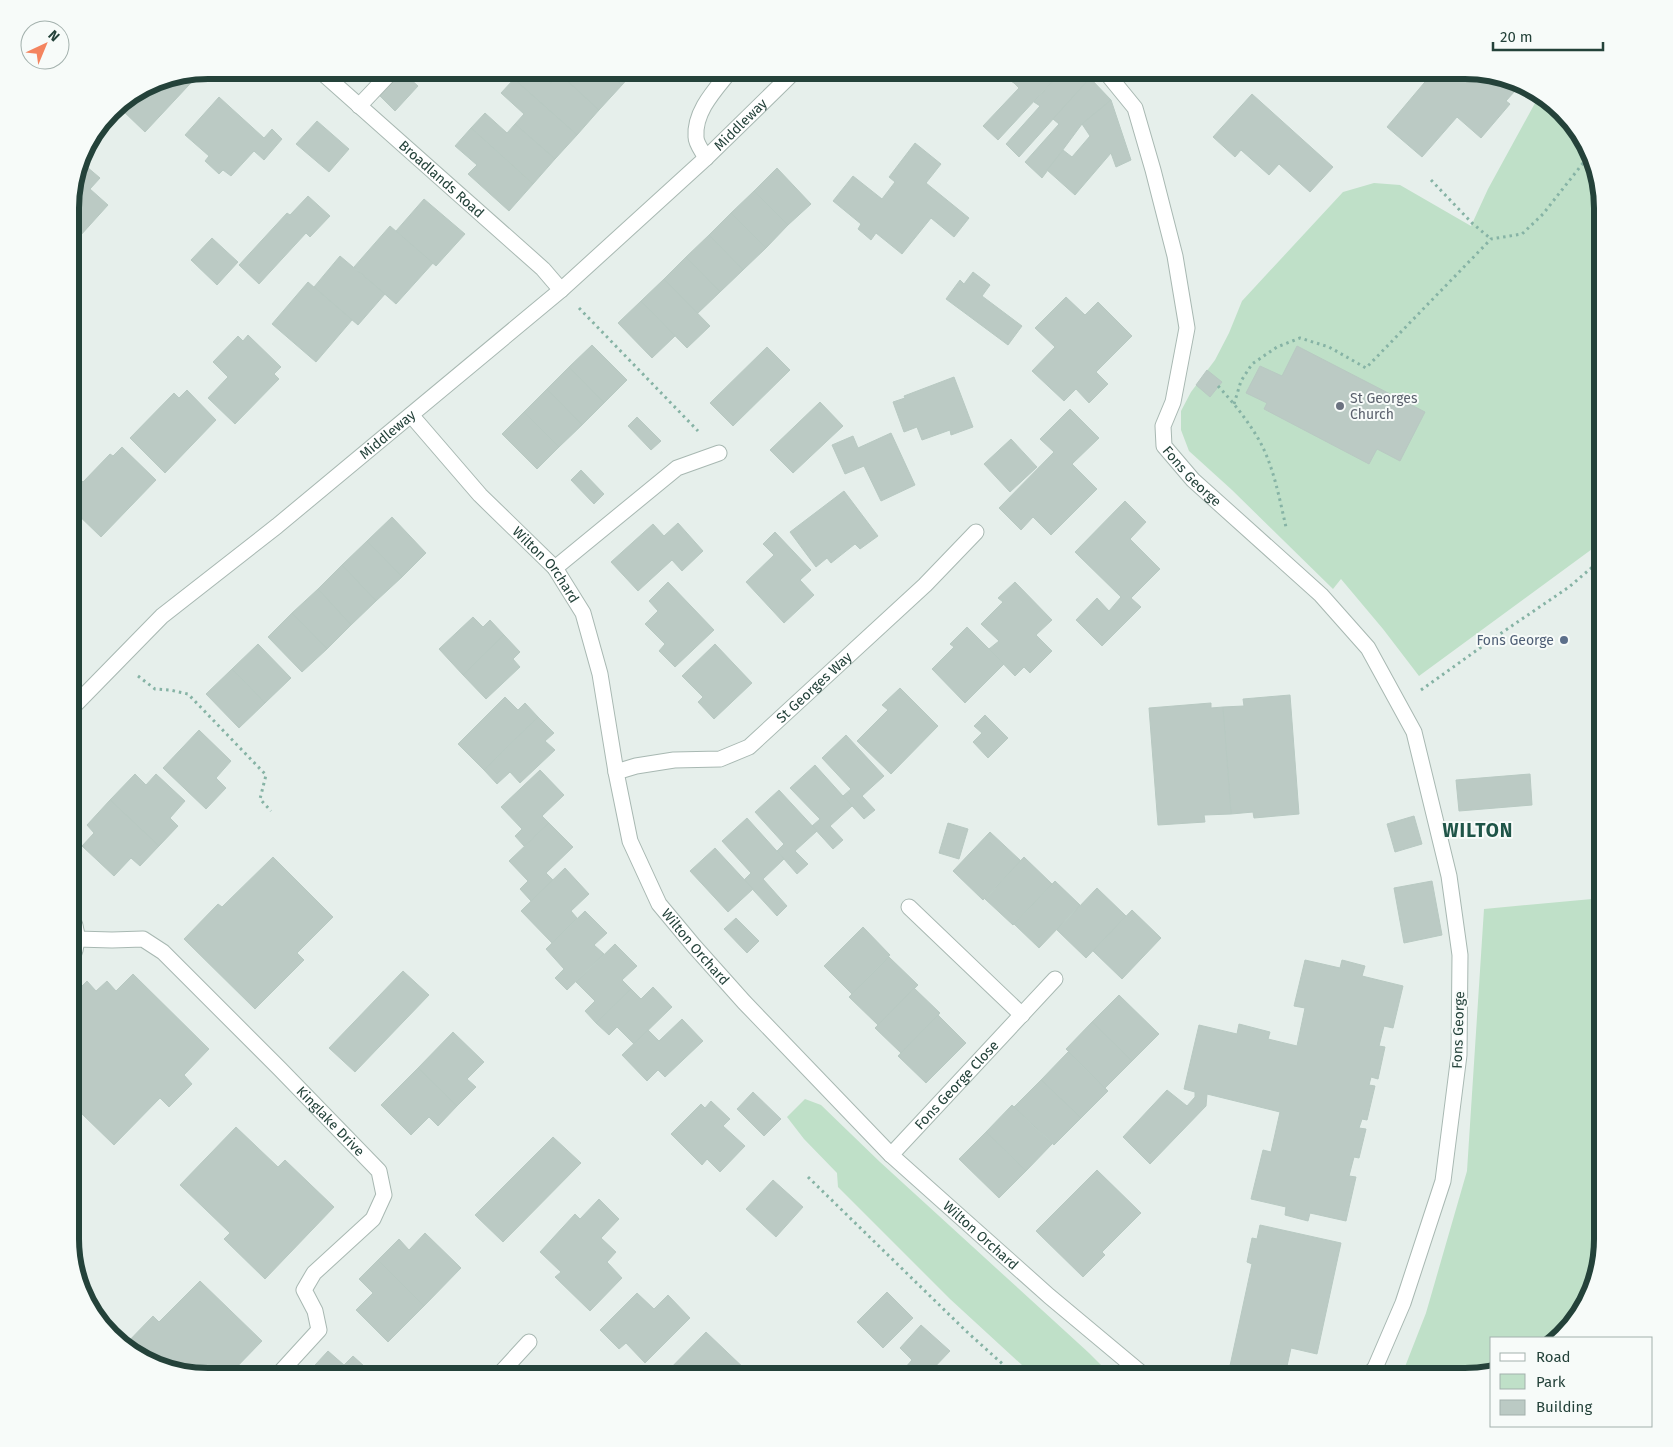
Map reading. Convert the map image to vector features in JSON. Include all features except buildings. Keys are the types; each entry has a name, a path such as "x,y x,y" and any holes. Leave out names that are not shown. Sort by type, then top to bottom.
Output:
{"street":[{"name":"Broadlands Road","path":"329,79 543,269 562,290"},
{"path":"359,106 384,79"},
{"name":"Middleway","path":"706,158 695,139 698,117 724,79"},
{"name":"Middleway","path":"79,701 162,616 277,526 562,290 706,158 787,79"},
{"name":"Fons George","path":"1111,79 1135,108 1176,256 1187,328 1173,402 1163,426 1164,446 1193,480 1321,595 1368,648 1414,732 1449,876 1460,955 1459,1055 1443,1181 1403,1303 1375,1368"},
{"name":"Wilton Orchard","path":"411,415 480,495 555,568 583,613 600,674 616,772 630,841 659,904 744,1002 891,1155 1049,1296 1135,1368"},
{"path":"555,568 677,468 719,454"},
{"name":"St Georges Way","path":"616,772 636,766 674,760 720,759 749,747 925,584 976,532"},
{"path":"909,907 1022,1015"},
{"name":"Kinglake Drive","path":"79,939 143,939 163,952 379,1171 384,1195 373,1219 314,1273 304,1290 315,1311 319,1330 284,1368"},
{"name":"Fons George Close","path":"891,1155 1055,979"},
{"path":"505,1368 529,1342"}],"path":[{"path":"1234,404 1241,381 1252,364 1277,347 1300,338 1329,347 1366,368 1491,240 1522,234 1543,214 1585,161"},
{"path":"1431,180 1491,240"},
{"path":"562,290 719,454"},
{"path":"1218,386 1234,404 1257,436 1272,471 1286,527 1292,534"},
{"path":"1400,706 1569,587 1594,566"},
{"path":"121,658 143,681 155,690 170,690 188,694 266,775 260,799 271,810"},
{"path":"808,1177 966,1331 1007,1368"}],"green space":[{"path":"1537,100 1573,136 1584,158 1592,183 1594,199 1594,548 1419,676 1341,579 1333,589 1232,490 1189,451 1181,430 1181,411 1191,392 1215,360 1242,301 1343,192 1374,183 1400,185 1471,226 1488,189"},
{"path":"1594,899 1594,1248 1592,1264 1577,1304 1568,1318 1549,1337 1490,1337 1490,1366 1405,1368 1426,1313 1467,1171 1484,909"},
{"path":"805,1099 821,1105 880,1162 1104,1368 1025,1368 950,1299 838,1187 837,1173 804,1139 787,1117"}],"place":[{"name":"St Georges Church","path":"1340,406"},
{"name":"Fons George","path":"1564,640"}],"district":[{"name":"WILTON","path":"1478,830"}]}
